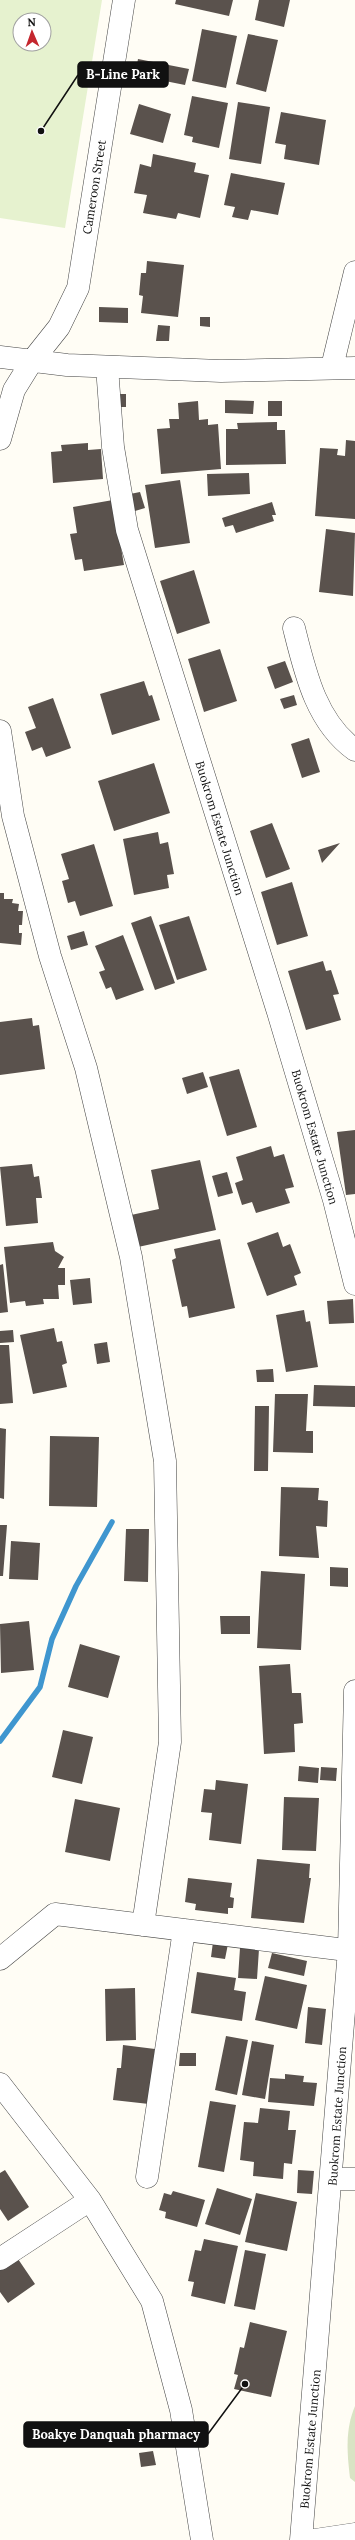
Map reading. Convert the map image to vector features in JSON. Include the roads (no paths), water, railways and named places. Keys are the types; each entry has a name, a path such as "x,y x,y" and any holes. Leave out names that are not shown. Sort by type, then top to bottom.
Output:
{"street":[{"name":"Cameroon Street","path":"0,439 14,390 32,361 59,327 78,288 124,0"},
{"path":"332,367 355,272"},
{"path":"0,357 107,367 221,371 332,367 355,368"},
{"name":"Buokrom Estate Junction","path":"107,367 113,447 127,530 278,1012 334,1200 355,1284"},
{"path":"294,628 306,674 320,709 341,740 355,750"},
{"path":"0,731 13,816 50,956 86,1068 131,1257 165,1461 170,1742 143,1925"},
{"name":"Buokrom Estate Junction","path":"301,2540 352,1950 355,1691"},
{"path":"0,1958 55,1914 352,1950"},
{"path":"147,2177 184,1930"},
{"path":"0,2084 90,2200 152,2300 181,2410 202,2540"},
{"path":"332,2179 355,2179"},
{"path":"0,2259 90,2200"},
{"path":"315,2540 347,2536"}],"waterway":[{"path":"0,1741 40,1687 52,1639 76,1586 112,1522"}],"place":[{"name":"B-Line Park","path":"41,131"},
{"name":"Boakye Danquah pharmacy","path":"245,2384"}]}
